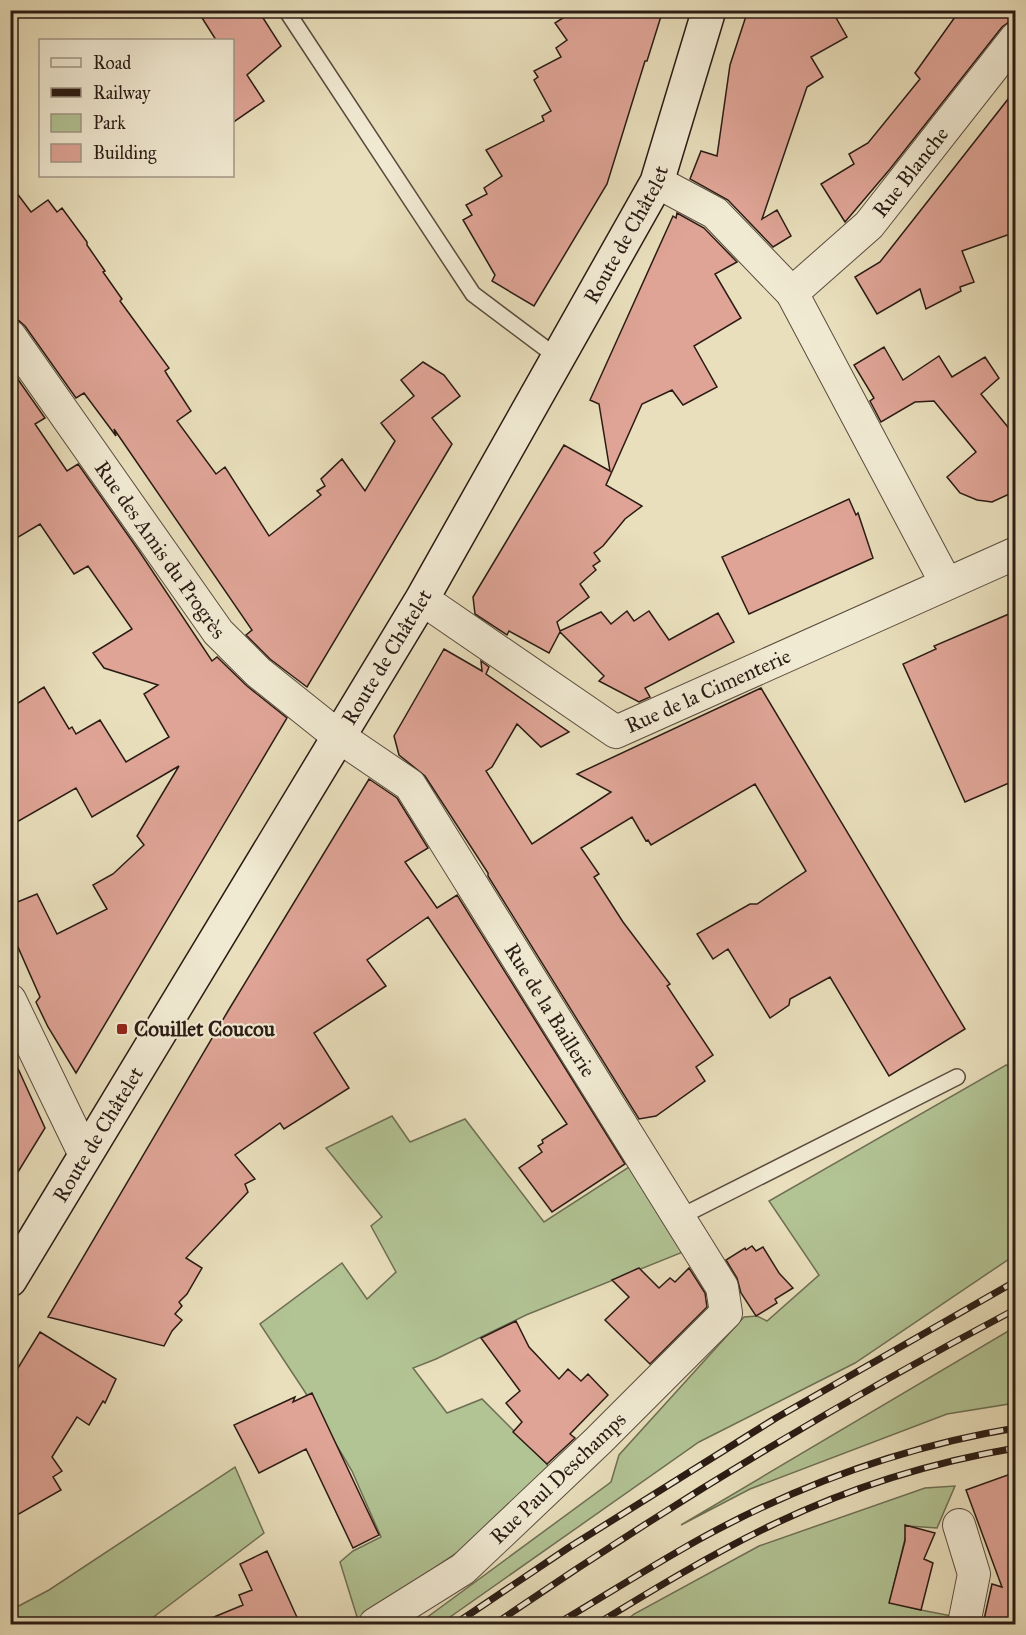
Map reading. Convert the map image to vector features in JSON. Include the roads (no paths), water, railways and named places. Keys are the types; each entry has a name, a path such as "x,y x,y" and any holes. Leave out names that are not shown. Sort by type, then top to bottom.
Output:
{"main road":[{"name":"Route de Châtelet","path":"10,1280 422,599 657,182 709,10"}],"street":[{"name":"Rue Blanche","path":"792,293 868,225 1016,38"},
{"path":"657,182 715,213 792,293 946,583"},
{"name":"Rue des Amis du Progrès","path":"10,336 218,632 258,672 338,736"},
{"name":"Rue de la Cimenterie","path":"422,599 616,732 1016,553"},
{"name":"Rue de la Baillerie","path":"338,736 411,785 722,1287 726,1313"},
{"path":"10,1000 85,1155"},
{"name":"Rue Paul Deschamps","path":"375,1624 463,1569 598,1441 726,1313"},
{"path":"959,1525 974,1574 964,1624"}],"lane":[{"path":"286,10 473,294 557,357"},
{"path":"678,1218 957,1077"}],"railway":[{"path":"455,1624 568,1548 776,1418 1016,1281"},
{"path":"495,1624 558,1581 751,1459 882,1382 1016,1309"},
{"path":"557,1624 698,1540 773,1502 852,1470 892,1457 1016,1428"},
{"path":"597,1624 705,1560 750,1536 831,1499 922,1469 1016,1448"}],"place":[{"name":"Couillet Coucou","path":"122,1029"}]}
